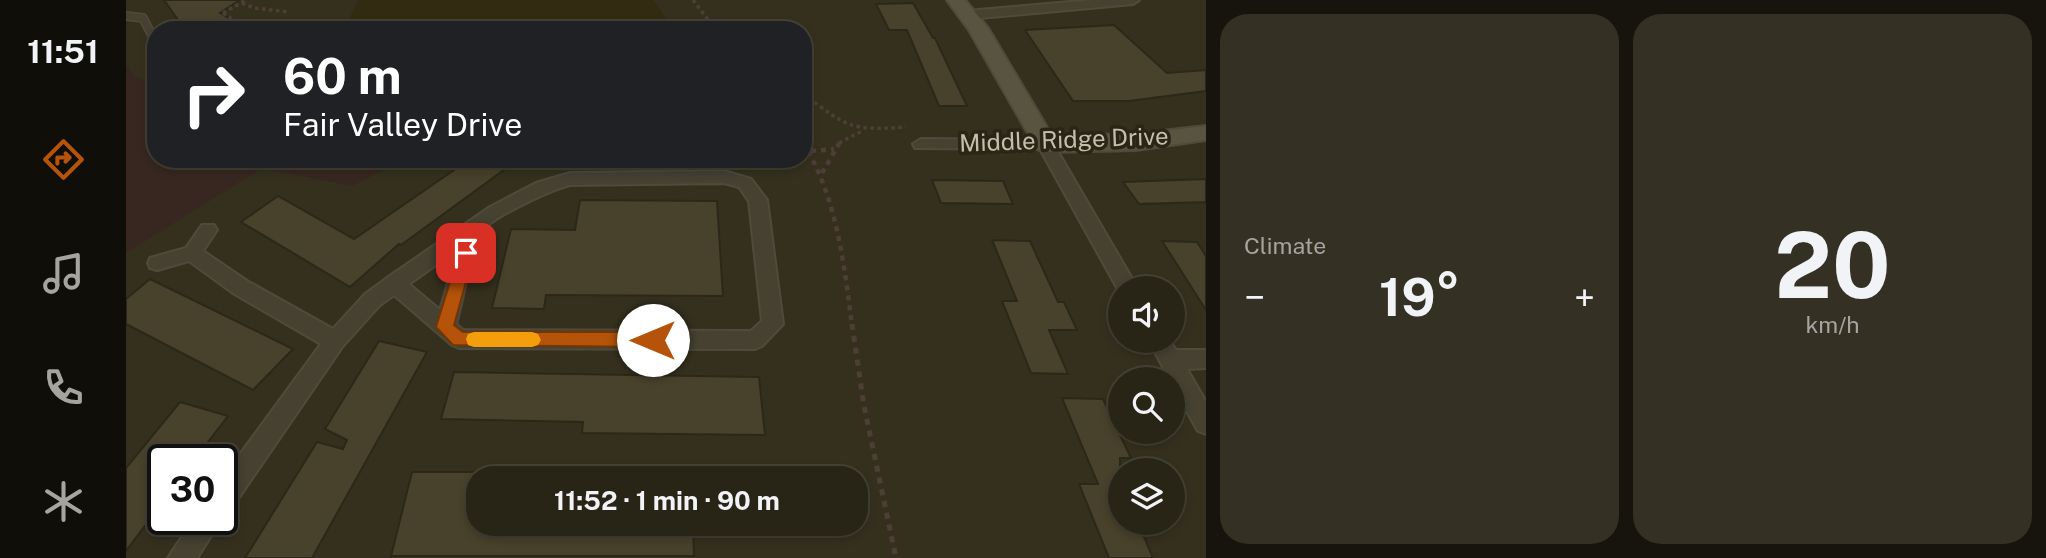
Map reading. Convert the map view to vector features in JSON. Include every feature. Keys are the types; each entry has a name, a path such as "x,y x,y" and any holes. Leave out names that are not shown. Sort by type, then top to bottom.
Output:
{"street":[{"path":"1121,276 1045,144 962,8 1133,0"},
{"name":"Middle Ridge Drive","path":"921,144 1136,142 1206,133"},
{"path":"238,477 335,341 372,300 394,283 473,228 542,187 570,179 724,177 745,183 758,200 773,324 754,340 459,339 394,283"},
{"path":"445,327 473,228"},
{"path":"157,262 192,253 208,230"},
{"path":"192,253 240,287 335,341"},
{"path":"1165,353 1206,423"},
{"path":"1174,353 1206,359"},
{"path":"181,558 197,535"}],"lane":[{"path":"126,16 143,18 147,26"}],"path":[{"path":"693,0 709,21"},
{"path":"227,21 232,19 224,12 245,1 255,8 289,12"},
{"path":"812,100 842,122 863,130"},
{"path":"821,174 840,141 863,130 906,127"},
{"path":"812,151 835,148"},
{"path":"812,153 821,174 834,222 864,408 896,558"},
{"path":"738,172 744,168"}],"shaded area":[{"path":"358,0 653,0 668,21 348,21"},
{"path":"126,65 134,76 147,81 147,168 262,168 126,253"},
{"path":"262,168 388,168 352,186"}],"building":[{"path":"164,0 240,0 220,13 230,19 225,21 179,21"},
{"path":"913,3 935,38 967,106 939,106 907,30 889,30 876,4"},
{"path":"1114,25 1167,73 1206,70 1206,91 1129,101 1073,101 1025,30"},
{"path":"457,168 507,168 399,244 350,287 241,222 278,196 354,239"},
{"path":"1206,179 1206,202 1139,204 1123,182"},
{"path":"932,180 1003,181 1013,204 941,203"},
{"path":"580,200 717,201 723,296 546,295 544,309 492,308 511,229 575,230"},
{"path":"992,240 1030,241 1058,302 1064,302 1077,330 1049,330 1068,374 1031,373 1002,301 1017,301"},
{"path":"1162,241 1197,242 1206,256 1206,310"},
{"path":"150,279 293,349 253,390 126,324 126,299"},
{"path":"379,341 427,352 312,558 245,558 317,442 343,449 347,440 325,429"},
{"path":"454,372 759,377 765,435 582,433 583,422 441,419"},
{"path":"1062,398 1103,399 1108,410 1108,444 1124,444 1131,458 1108,458 1108,535 1143,535 1153,558 1109,558 1079,484 1098,484"},
{"path":"180,402 228,416 206,444 147,444 147,523 126,551 126,468"},
{"path":"412,472 466,472 466,536 693,536 694,556 391,556"}],"slow traffic":[{"path":"474,339 532,340"}],"route":[{"path":"466,253 445,327 459,339 653,340"}]}
